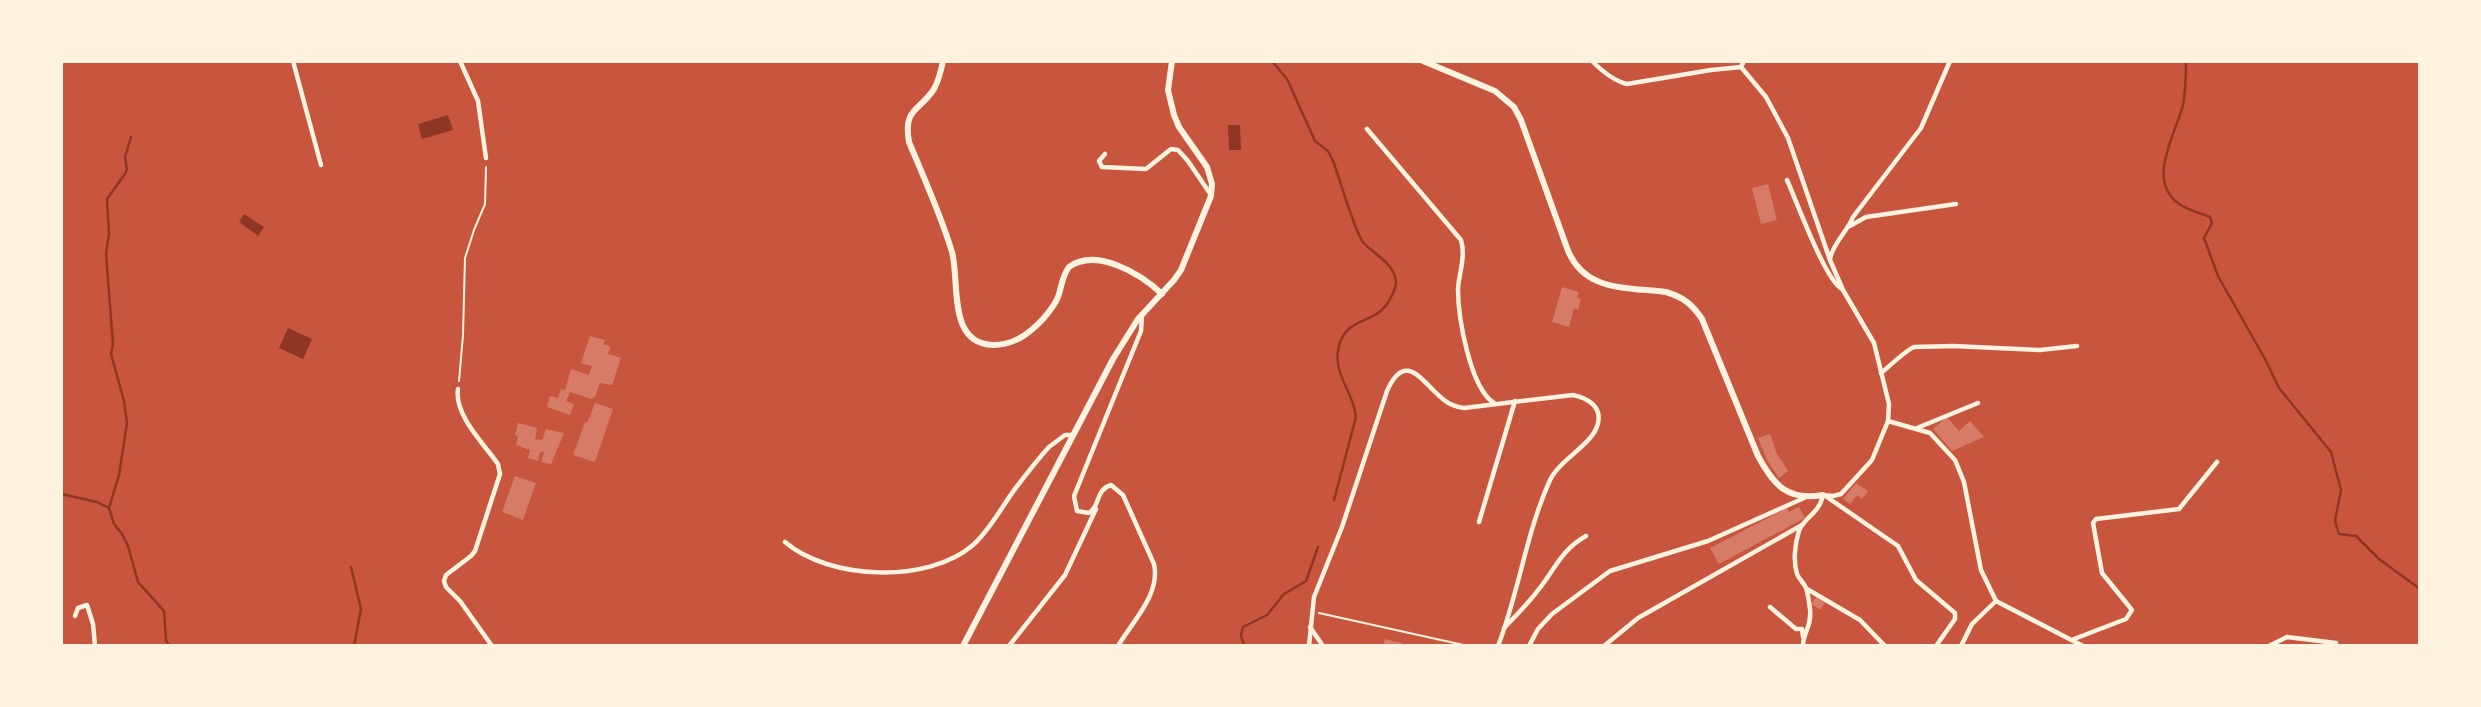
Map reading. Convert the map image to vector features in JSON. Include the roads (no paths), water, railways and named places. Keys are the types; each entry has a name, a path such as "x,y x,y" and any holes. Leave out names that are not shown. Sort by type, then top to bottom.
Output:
{"street":[{"path":"293,61 321,166"},
{"path":"460,61 478,101 486,158"},
{"path":"943,61 934,88 908,117 907,131 952,255 959,315 964,331 979,343 987,345 1018,340 1036,326 1054,304 1069,267 1084,259 1103,261 1140,276 1162,294"},
{"path":"963,646 1113,359 1142,315 1181,270 1211,196 1212,184 1207,167 1179,127 1174,115 1168,90 1172,61"},
{"path":"1423,61 1495,91 1514,107 1570,256 1584,275 1605,284 1676,295 1693,307 1702,319 1764,468 1782,488 1804,498"},
{"path":"1592,61 1614,79 1633,83 1741,67"},
{"path":"1603,61 1605,69"},
{"path":"1741,67 1744,61"},
{"path":"1830,260 1835,245 1865,200 1921,128 1950,61"},
{"path":"1529,646 1538,629 1552,614 1610,571 1707,541 1804,498 1841,494 1872,460 1888,421 1889,404 1874,343 1843,290 1830,260 1788,138 1766,97 1741,67"},
{"path":"1367,129 1461,240 1463,252 1458,296 1460,317 1480,388 1495,404"},
{"path":"1105,154 1099,161 1102,167 1140,170 1150,168 1171,149 1178,150 1194,168 1211,196"},
{"path":"1787,180 1822,261 1836,286 1843,290"},
{"path":"1849,227 1866,217 1956,204"},
{"path":"1096,509 1089,513 1080,513 1075,507 1074,496 1129,364 1143,325 1142,315"},
{"path":"1881,373 1914,347 2040,350 2077,346"},
{"path":"1309,646 1314,597 1342,527 1387,391 1395,376 1404,371 1416,373 1442,399 1456,407 1560,395 1581,396 1595,405 1599,419 1593,434 1552,476 1531,532 1498,646"},
{"path":"458,389 457,399 462,411 498,464 499,474 475,551 446,575 444,581 492,646"},
{"path":"1479,522 1515,401"},
{"path":"1916,428 1978,403"},
{"path":"1888,421 1930,433 1955,460 1964,482 1980,570 1996,601 2073,639 2081,646"},
{"path":"785,541 831,566 855,571 895,571 942,564 980,538 1049,447 1065,435 1073,435"},
{"path":"2073,639 2126,619 2132,610 2102,573 2093,523 2096,519 2179,509 2217,462"},
{"path":"1009,646 1049,597 1073,560 1096,509 1098,497 1104,488 1111,485 1123,495 1156,572 1154,587 1149,597 1118,646"},
{"path":"1604,646 1638,618 1802,525 1816,513 1824,495"},
{"path":"1824,495 1898,546 1916,580 1955,613 1955,620 1936,646"},
{"path":"1802,525 1798,532 1795,556 1798,577 1806,588 1860,620 1885,646"},
{"path":"1504,628 1524,608 1563,553 1586,536"},
{"path":"1803,638 1811,624 1806,588"},
{"path":"1961,646 1972,624 1996,601"},
{"path":"75,616 78,608 87,605 93,624 95,646"},
{"path":"1770,607 1796,629 1802,629 1803,646"},
{"path":"1309,626 1323,646"},
{"path":"2269,646 2287,638 2336,643"}],"waterway":[{"path":"1272,61 1287,79 1315,141 1328,151 1360,237 1367,247 1388,264 1396,282 1385,306 1347,331 1341,339 1338,351 1339,368 1356,417 1334,500"},
{"path":"2186,61 2183,105 2164,170 2169,194 2179,204 2210,217 2212,223 2204,238 2218,276 2279,388 2331,452 2341,490 2335,521 2339,534 2356,536 2379,559 2420,589"},
{"path":"109,508 119,475 127,423 111,354 113,344 106,254 109,234 107,199 127,169 125,157 131,137"},
{"path":"61,494 97,502 109,508 114,524 128,546 138,582 164,611 166,640 169,646"},
{"path":"1244,646 1241,635 1243,627 1267,615 1284,594 1306,581 1318,547"},
{"path":"351,567 361,609 354,646"}]}
